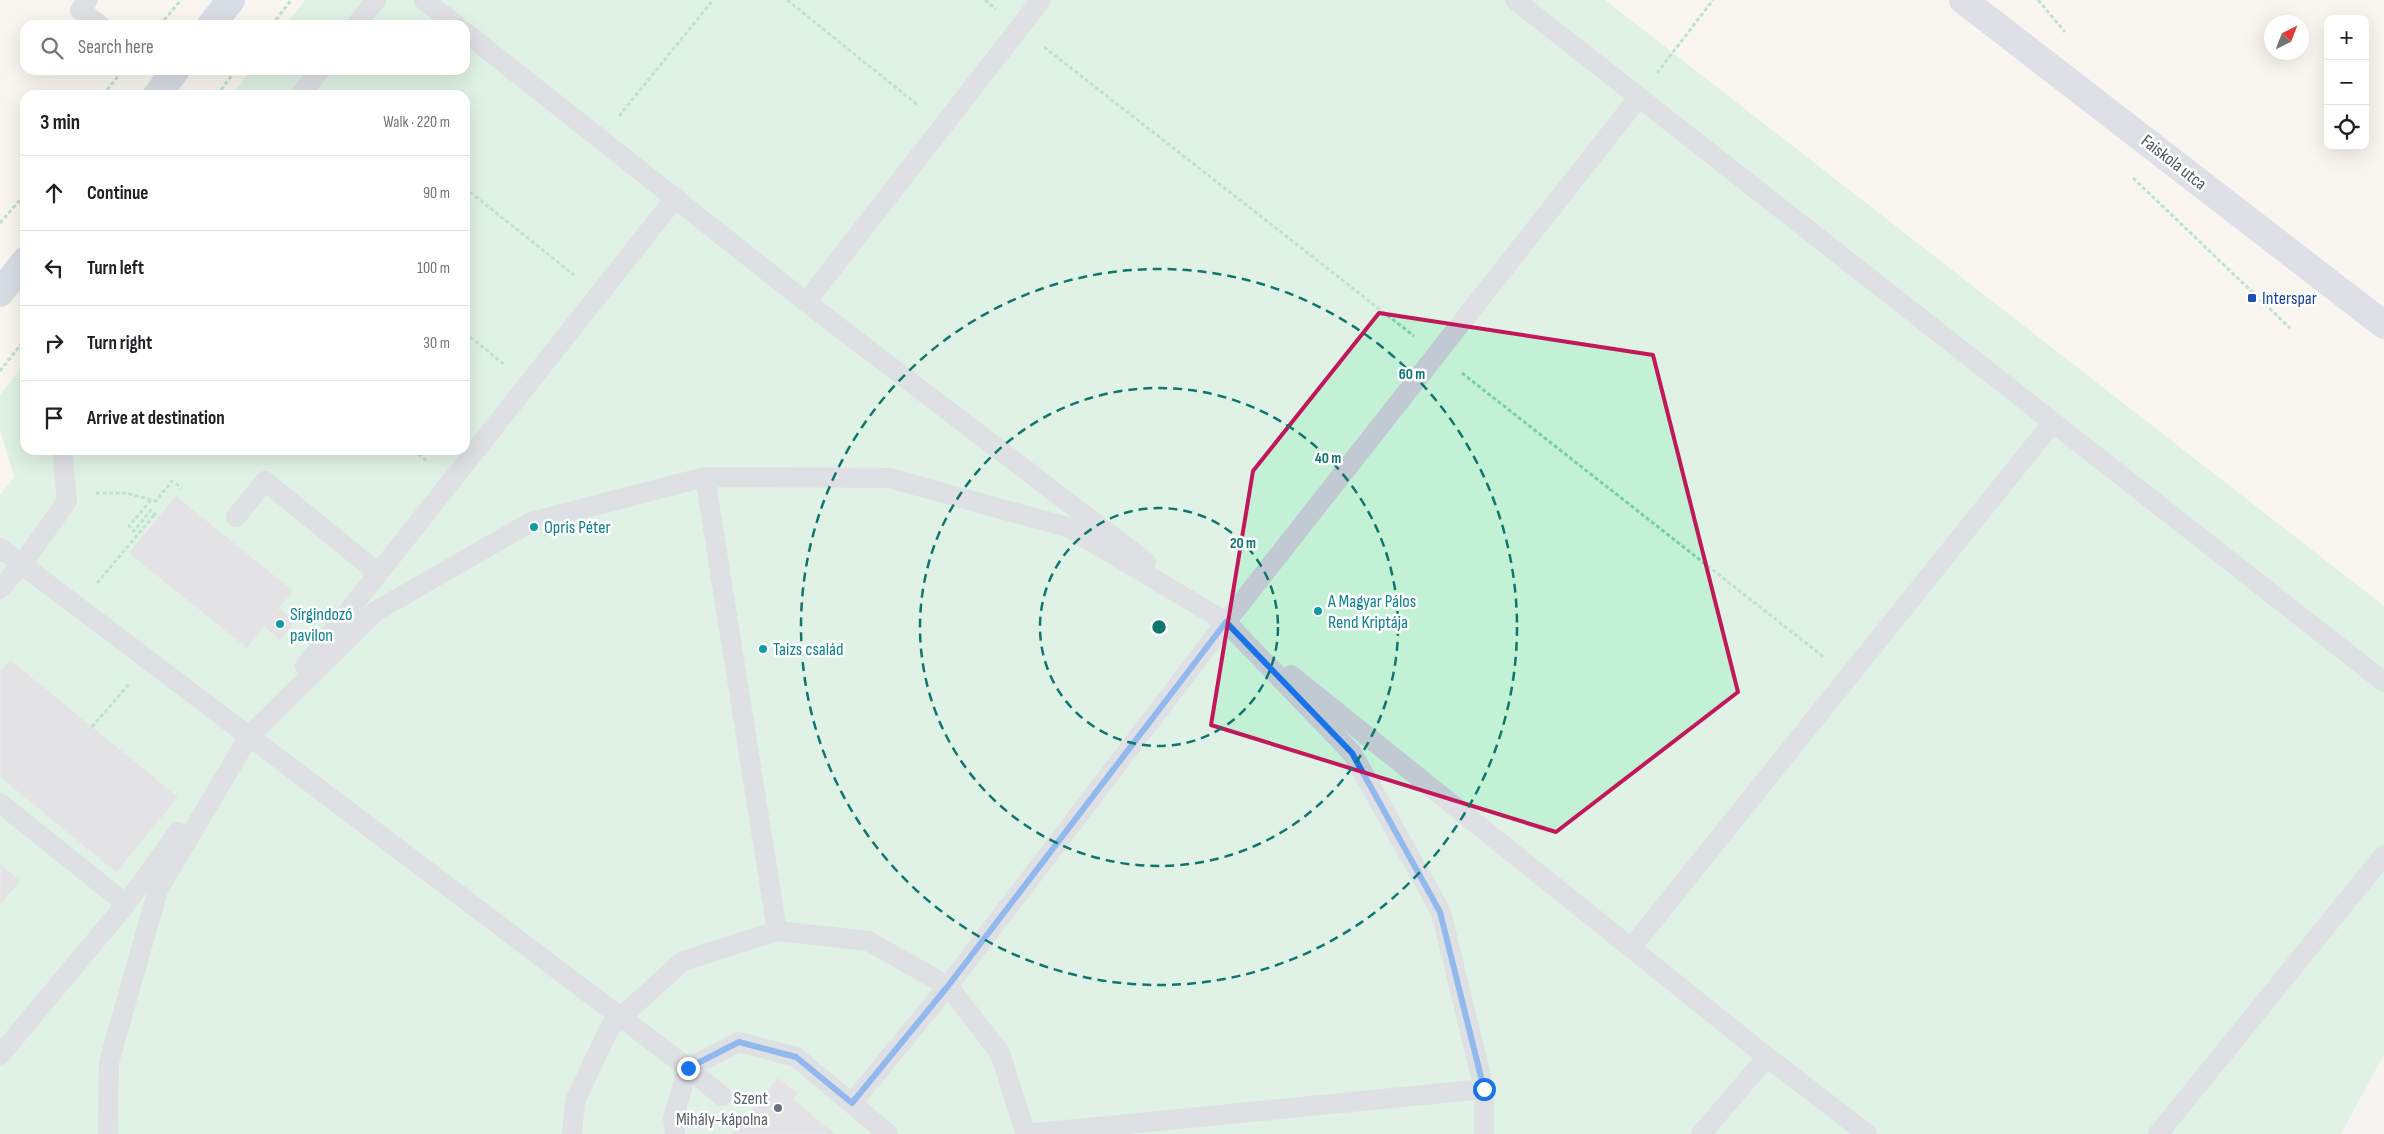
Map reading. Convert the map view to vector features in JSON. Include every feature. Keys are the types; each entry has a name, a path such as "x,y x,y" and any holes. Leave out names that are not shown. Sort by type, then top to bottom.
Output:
{"main road":[{"path":"215,20 231,0"},
{"path":"0,293 20,267"}],"street":[{"name":"Faiskola utca","path":"1963,0 2384,325"}],"lane":[{"path":"360,20 376,0"},
{"path":"424,0 450,20"},
{"path":"806,302 1041,0"},
{"path":"1516,0 2384,682"},
{"path":"79,3 95,20"},
{"path":"470,36 676,197 806,302 1226,622 1630,948 1867,1134"},
{"path":"304,90 316,75"},
{"path":"852,1103 948,986 1226,622 1639,97"},
{"path":"0,1056 126,904 249,736 676,197"},
{"path":"1630,948 2053,422"},
{"path":"0,589 22,564 67,501 62,455"},
{"path":"705,477 777,931"},
{"path":"108,1134 109,1062 158,890 249,736 376,611 531,522 705,477 889,478 1058,524 1067,527 1226,622 1352,753 1440,912 1484,1089 1484,1134"},
{"path":"236,517 265,481 378,573"},
{"path":"0,548 621,1017 722,1096"},
{"path":"0,803 126,904"},
{"path":"2158,1134 2384,855"},
{"path":"572,1134 575,1101 610,1028 621,1017 683,961 777,931 868,941 948,986 1000,1052 1026,1134 1484,1089"},
{"path":"675,1134 672,1118 688,1068 739,1042 796,1057 888,1134"},
{"path":"1701,1134 1767,1057"}],"path":[{"path":"164,20 181,0"},
{"path":"276,20 291,0"},
{"path":"601,138 713,0"},
{"path":"787,0 943,126"},
{"path":"1673,53 1713,0"},
{"path":"108,90 119,75"},
{"path":"221,90 232,75"},
{"path":"2132,177 2290,328"},
{"path":"470,192 599,295"},
{"path":"0,223 20,200"},
{"path":"470,337 528,384"},
{"path":"0,371 20,345"},
{"path":"67,501 98,492 126,493 156,501 172,481 182,488"},
{"path":"77,606 157,516 150,510 134,531 129,526 151,500"},
{"path":"92,727 105,711"}],"highlighted area":[{"path":"1379,313 1653,355 1738,692 1556,832 1211,725 1253,471"}],"shaded area":[{"path":"0,0 305,0 290,20 20,20 20,75 247,75 236,90 20,90 20,369 0,395"},
{"path":"1605,0 2384,0 2384,606"},
{"path":"0,429 14,477 0,495"}],"green space":[{"path":"305,0 1605,0 2384,606 2384,1054 2341,1134 0,1134 0,495 14,477 0,429 0,395 20,369 20,455 470,455 470,90 236,90 247,75 470,75 470,20 290,20"}],"building":[{"path":"176,496 293,591 247,648 129,553"},
{"name":"Sírgindozó pavilon","path":"279,608 296,621 280,640 264,626"},
{"path":"10,660 178,797 116,872 0,777 0,672"},
{"path":"0,864 20,881 0,905"},
{"name":"Szent Mihály-kápolna","path":"778,1078 798,1093 793,1099 835,1134 732,1134"}],"place":[{"name":"Interspar","path":"2252,298"},
{"name":"Opris Péter","path":"534,527"},
{"name":"A Magyar Pálos Rend Kriptája","path":"1318,611"},
{"name":"Sírgindozó pavilon","path":"280,624"},
{"name":"Taizs család","path":"763,649"},
{"name":"Szent Mihály-kápolna","path":"778,1108"}],"route":[{"path":"688,1068 739,1042 796,1057 852,1103 948,986 1226,622 1352,753 1440,912 1484,1089"}]}
